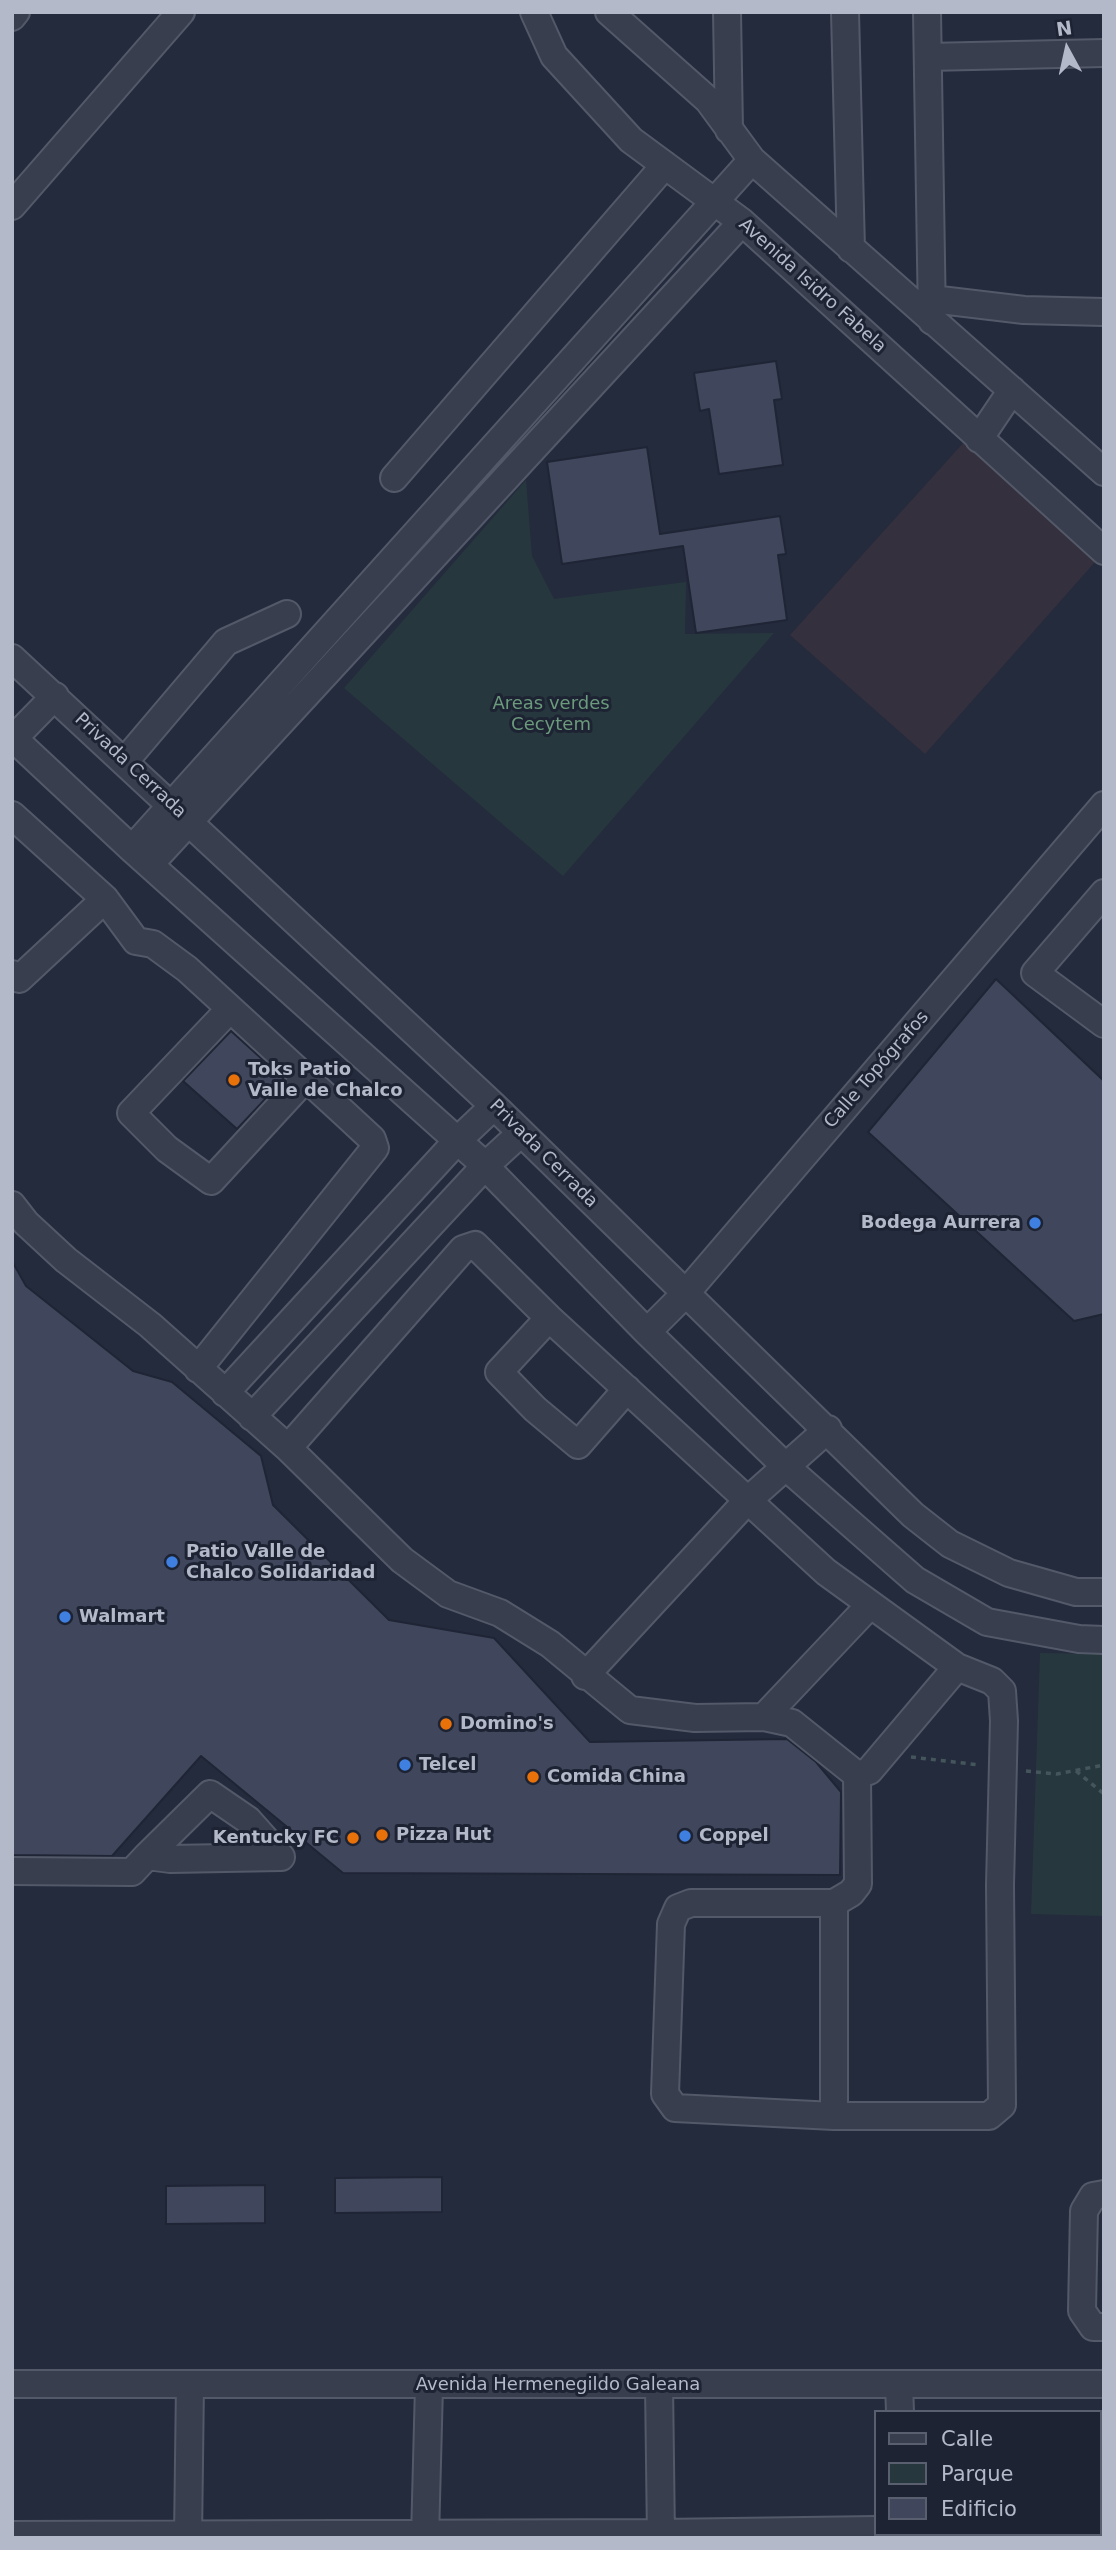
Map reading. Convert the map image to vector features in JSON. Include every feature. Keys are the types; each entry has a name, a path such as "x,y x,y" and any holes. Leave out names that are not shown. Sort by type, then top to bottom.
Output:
{"street":[{"path":"12,16 16,12"},
{"path":"12,205 181,12"},
{"name":"Avenida Isidro Fabela","path":"534,12 554,55 631,140 742,222 1104,551"},
{"path":"609,12 708,100 752,160 851,249 932,310 1012,390 1104,472"},
{"path":"727,12 729,130"},
{"path":"845,12 851,249"},
{"path":"927,12 932,310"},
{"path":"928,57 1104,53"},
{"path":"141,857 458,489 752,160"},
{"path":"394,478 665,165"},
{"path":"181,813 479,508 742,222"},
{"path":"932,310 1104,312"},
{"path":"979,439 1012,390"},
{"path":"458,489 479,508"},
{"path":"125,761 226,642 287,614"},
{"name":"Privada Cerrada","path":"12,658 494,1106 685,1294 828,1429 913,1515 950,1544 1009,1573 1076,1592 1104,1592"},
{"path":"55,696 13,739 485,1166 647,1332 785,1466 915,1580 987,1622 1079,1639 1104,1640"},
{"name":"Calle Topógrafos","path":"647,1332 685,1294 1104,805"},
{"path":"14,821 104,899 136,941 153,944 187,970 372,1139 375,1148 198,1370"},
{"path":"1104,892 1035,973 1104,1024"},
{"path":"12,974 19,979 104,899"},
{"path":"229,1010 131,1113 167,1149 211,1181 306,1078"},
{"path":"225,1393 457,1141 494,1106"},
{"path":"252,1417 485,1166 521,1133"},
{"path":"12,1205 26,1223 66,1260 150,1325 288,1448 402,1560 448,1594 500,1614 550,1644 630,1710 695,1718 764,1717 792,1723 858,1775"},
{"path":"288,1448 463,1249 475,1245 549,1318 747,1502 869,1606 957,1667 992,1681 1002,1691 1002,2105 989,2116 834,2116 675,2108 665,2094 671,1924 678,1908 691,1903 834,1903 851,1893 858,1884 858,1775"},
{"path":"549,1318 499,1372 535,1409 578,1445 627,1389"},
{"path":"586,1676 747,1502 828,1429"},
{"path":"764,1717 869,1606"},
{"path":"858,1775 869,1771 957,1667"},
{"path":"12,1871 132,1872 147,1856"},
{"path":"834,1903 834,2116"},
{"path":"1104,2194 1093,2196 1084,2211 1082,2311 1093,2327 1104,2327"},
{"name":"Avenida Hermenegildo Galeana","path":"12,2384 1104,2384"},
{"path":"188,2536 190,2384"},
{"path":"659,2384 661,2536"},
{"path":"899,2384 900,2410"},
{"path":"425,2536 429,2386"},
{"path":"12,2535 661,2536 874,2530"}],"path":[{"path":"882,1754 1057,1774 1104,1765"},
{"path":"1076,1771 1104,1794"}],"shaded area":[{"path":"965,441 1095,562 925,754 790,635"}],"green space":[{"name":"Areas verdes Cecytem","path":"526,480 532,556 554,599 686,582 685,634 774,633 563,876 344,688"},
{"path":"1040,1653 1104,1654 1104,1916 1031,1914"}],"building":[{"path":"776,361 782,399 774,400 783,465 719,474 709,409 700,411 694,373"},
{"path":"647,447 660,534 780,516 786,554 778,555 787,620 696,633 683,546 562,564 547,462"},
{"name":"Bodega Aurrera","path":"996,979 1104,1081 1104,1314 1074,1321 868,1132"},
{"name":"Toks Patio Valle de Chalco","path":"231,1031 284,1079 237,1129 183,1081"},
{"name":"Patio Valle de Chalco Solidaridad","path":"12,1261 26,1286 133,1371 172,1382 261,1456 273,1505 389,1620 494,1638 590,1742 787,1739 816,1762 841,1792 840,1875 343,1873 201,1756 112,1856 12,1855"},
{"path":"442,2177 442,2212 335,2213 335,2178"},
{"path":"265,2185 265,2223 166,2224 166,2186"}],"place":[{"name":"Toks Patio Valle de Chalco","path":"234,1080"},
{"name":"Bodega Aurrera","path":"1035,1223"},
{"name":"Patio Valle de Chalco Solidaridad","path":"172,1562"},
{"name":"Walmart","path":"65,1617"},
{"name":"Domino's","path":"446,1724"},
{"name":"Telcel","path":"405,1765"},
{"name":"Comida China","path":"533,1777"},
{"name":"Pizza Hut","path":"382,1835"},
{"name":"Coppel","path":"685,1836"},
{"name":"Kentucky FC","path":"353,1838"}]}
